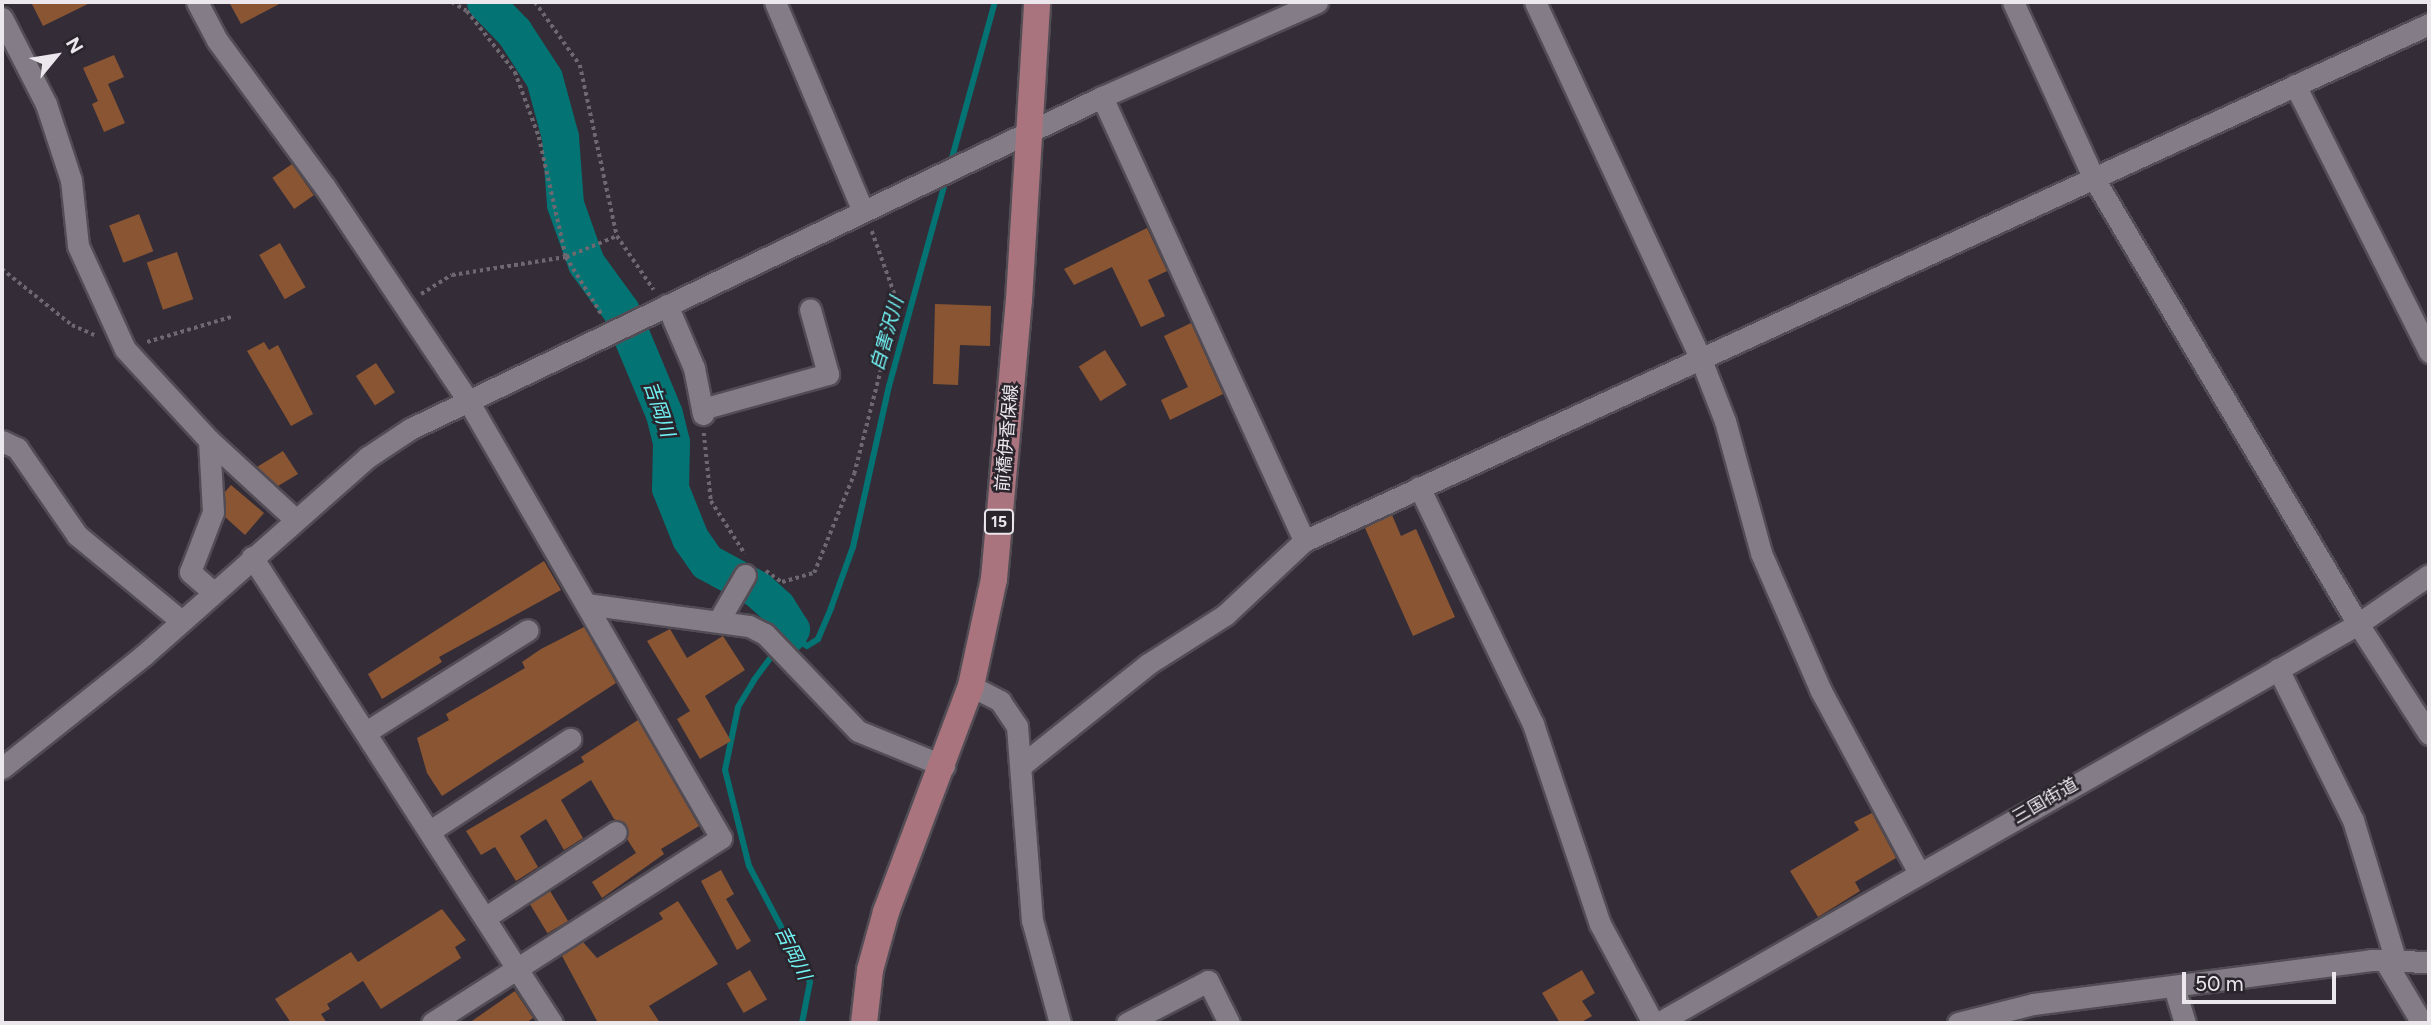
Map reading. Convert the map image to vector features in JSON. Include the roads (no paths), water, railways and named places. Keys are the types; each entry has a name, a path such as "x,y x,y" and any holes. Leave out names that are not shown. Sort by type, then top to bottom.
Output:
{"main road":[{"name":"前橋伊香保線","path":"864,1023 870,970 886,912 944,766 971,685 994,579 1037,2"}],"street":[{"path":"197,2 218,40 404,304 467,399 721,838 432,1023"},
{"path":"775,2 863,211"},
{"path":"2,768 134,663 368,457 467,399 1102,97 1317,2"},
{"path":"1535,2 1700,357 1725,421 1760,553 1821,691 1919,873"},
{"path":"2013,2 2093,177 2358,624 2429,734"},
{"path":"2,18 46,104 72,180 78,246 106,313 125,349 209,440 295,519"},
{"path":"1022,765 1148,664 1225,615 1304,541 2429,24"},
{"path":"2295,85 2423,322 2429,352"},
{"path":"1102,97 1304,541"},
{"path":"659,308 694,368 702,411 828,374 810,309"},
{"path":"209,440 213,512 190,572 212,592"},
{"path":"2,442 16,448 77,535 180,620"},
{"path":"1419,487 1533,724 1600,924 1663,1022"},
{"path":"253,557 486,917 548,1022"},
{"path":"719,620 747,568"},
{"name":"三国街道","path":"1663,1022 2358,624 2429,575"},
{"path":"586,604 719,620 765,634 798,672 858,731 944,766"},
{"path":"366,732 528,631"},
{"path":"2278,669 2353,820 2390,960 2422,1023"},
{"path":"971,685 1010,711 1017,726 1032,920 1060,1023"},
{"path":"430,831 570,739"},
{"path":"486,917 616,832"},
{"path":"1965,1022 2033,1004 2390,960 2429,962"},
{"path":"1127,1023 1208,981 1229,1023"},
{"path":"2174,987 2186,1023"}],"waterway":[{"name":"吉岡川","path":"485,2 514,32 544,78 560,137 565,204 586,263 621,311 664,414 671,442 670,488 690,538 707,562 757,589 777,607 791,629 788,634"},
{"name":"自害沢川","path":"950,165 995,2"},
{"name":"自害沢川","path":"802,1023 810,982 749,866 725,770 738,707 754,680 788,634 807,646 818,639 831,608 853,547 889,386 946,179"}]}
